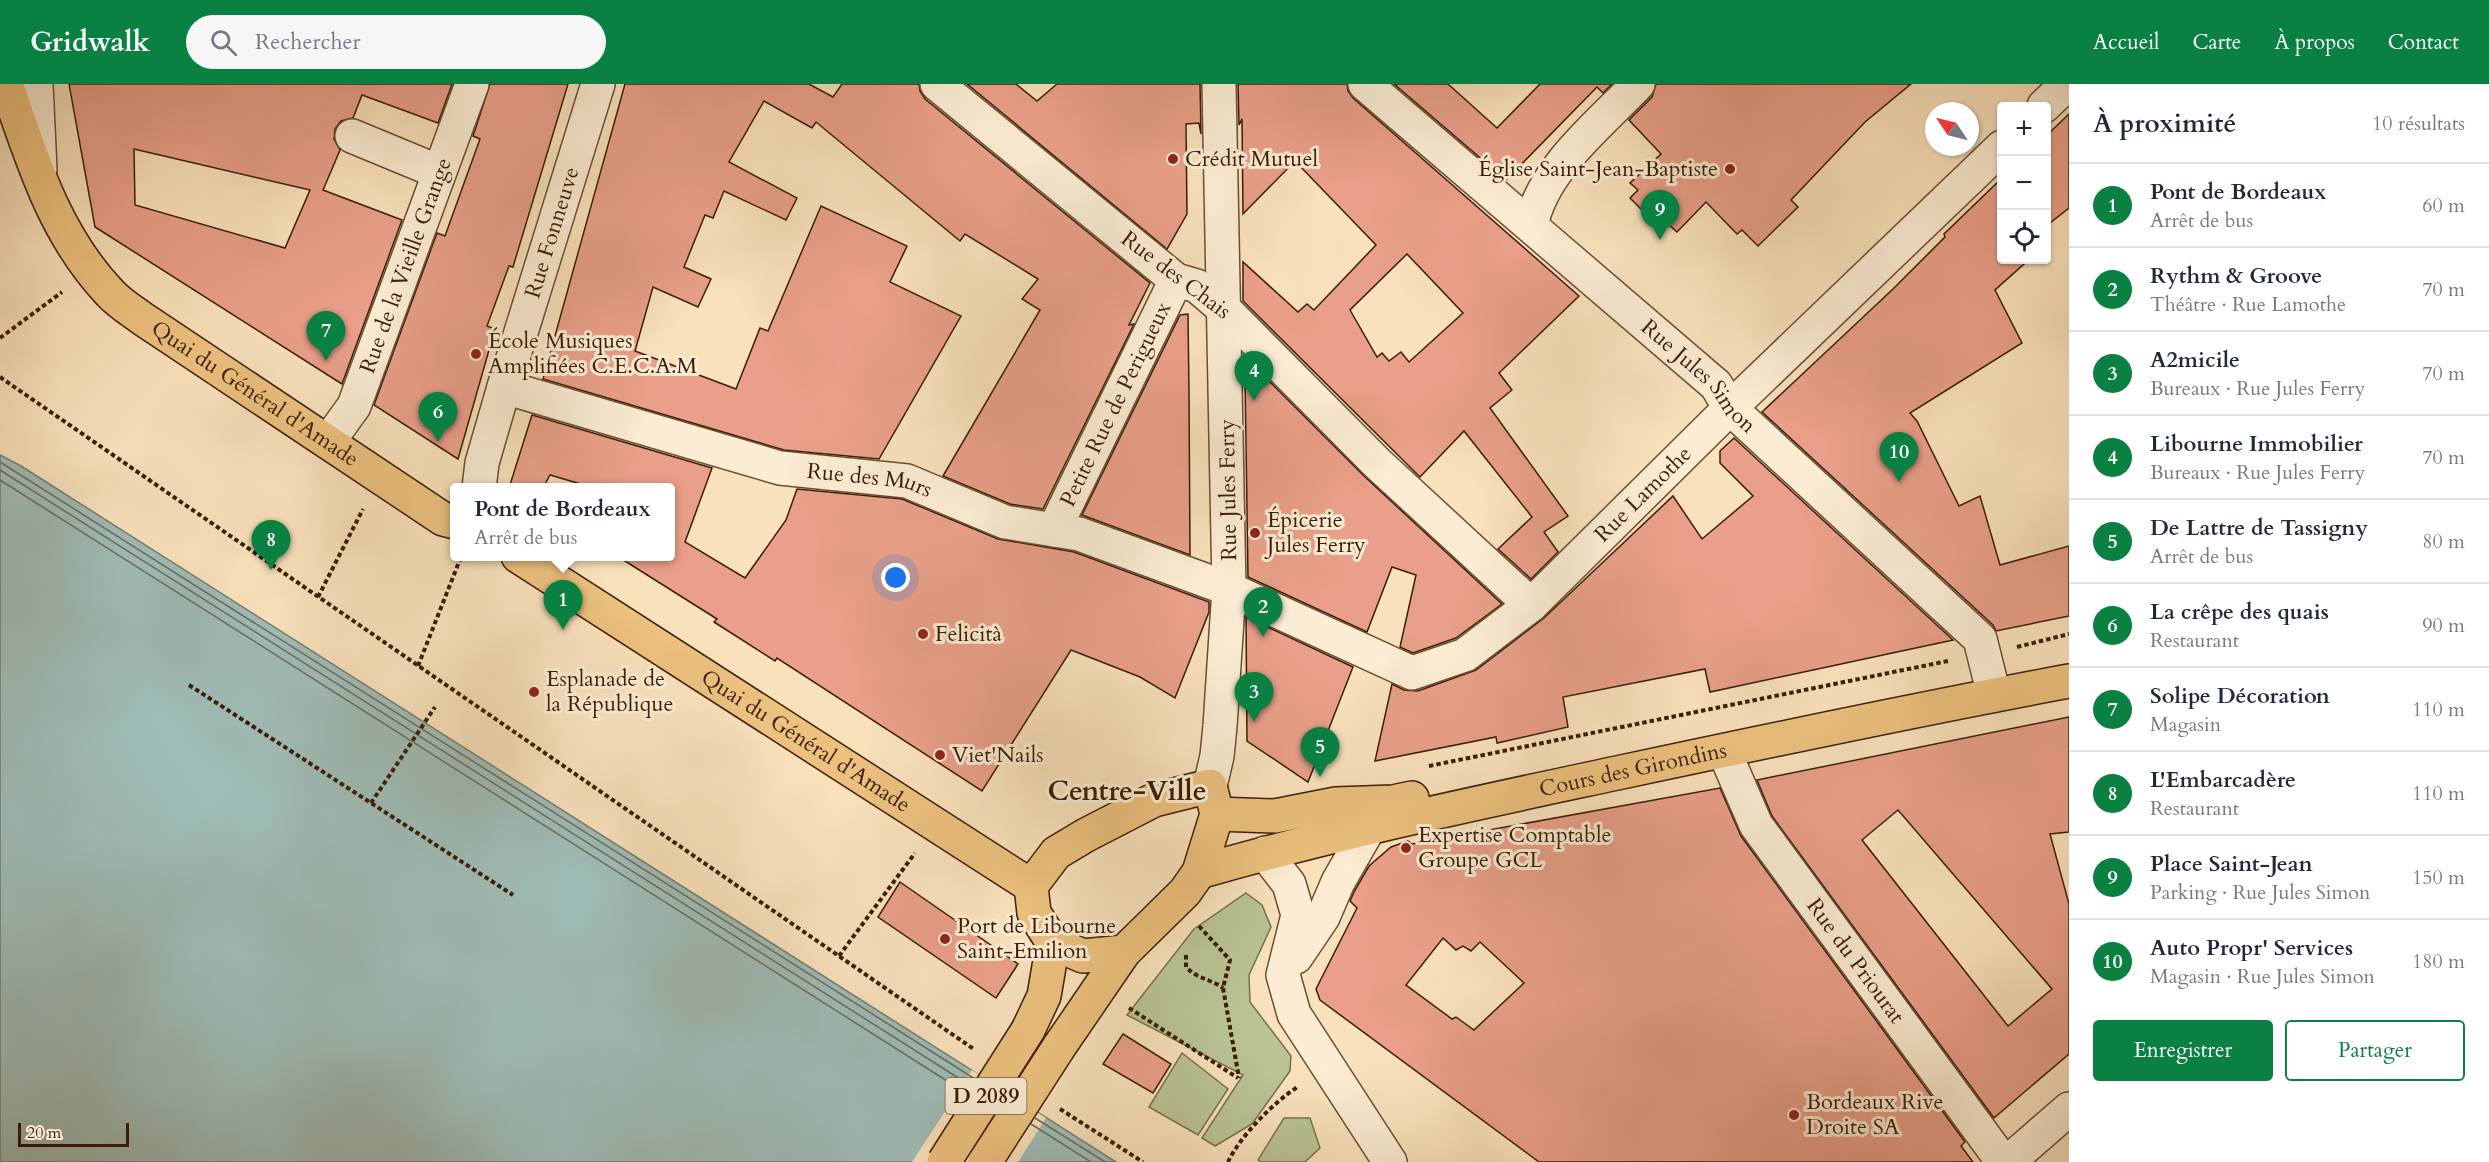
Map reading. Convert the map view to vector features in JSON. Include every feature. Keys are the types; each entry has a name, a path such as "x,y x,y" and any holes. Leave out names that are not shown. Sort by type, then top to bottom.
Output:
{"main road":[{"name":"Quai du Général d'Amade","path":"6,84 40,185 83,258 111,294 142,319 379,478 443,519 450,521"},
{"name":"Quai du Général d'Amade","path":"526,561 1031,886"},
{"name":"Cours des Girondins","path":"1031,886 1056,853 1154,800 1213,800 1275,816 1336,804 1393,802 1990,675 2069,662"},
{"name":"Cours des Girondins","path":"1199,873 1370,826 1724,751 1990,675 2069,681"},
{"path":"1031,886 1034,913 1053,943 1083,956 1124,952 1185,892 1199,873 1213,800"},
{"name":"D 2089","path":"944,1162 1028,1030 1044,996 1053,943"},
{"name":"D 2089","path":"985,1162 1124,952"}],"street":[{"path":"36,84 40,185"},
{"name":"Rue de la Vieille Grange","path":"328,442 354,406 472,84"},
{"name":"Rue Fonneuve","path":"480,483 482,463 504,387 598,84"},
{"name":"Rue des Chais","path":"937,84 1176,280 1197,286 1225,310 1377,463 1532,605"},
{"name":"Rue Jules Ferry","path":"1213,800 1229,589 1219,84"},
{"name":"Rue Jules Simon","path":"1365,84 1716,385 1730,408 1980,639 1990,675"},
{"path":"1531,226 1534,209 1556,169 1638,84"},
{"path":"2048,102 2067,84"},
{"path":"352,136 439,172"},
{"name":"Rue Lamothe","path":"1229,589 1412,673 1465,655 1532,605 1730,408 1997,151"},
{"name":"Petite Rue de Perigueux","path":"1054,530 1176,280"},
{"name":"Rue des Murs","path":"504,387 780,468 907,481 1005,522 1079,534 1229,589"},
{"name":"Rue du Priourat","path":"1724,751 1756,825 2003,1162"},
{"path":"1283,975 1323,917 1338,882 1370,826"},
{"path":"1266,853 1290,884 1298,915 1283,975 1294,1014 1390,1162"},
{"path":"2008,1162 2069,1109"}],"path":[{"path":"0,338 83,258"},
{"path":"0,377 962,1042"},
{"path":"318,597 379,478"},
{"path":"418,666 459,561"},
{"path":"1428,767 1990,675 2069,634"},
{"path":"189,685 513,895"},
{"path":"371,803 435,707"},
{"path":"839,956 935,826"},
{"path":"1100,989 1239,1078 1223,988 1230,960 1195,921"},
{"path":"1186,955 1186,967 1196,977 1213,981 1223,988"},
{"path":"1228,1162 1234,1149 1284,1095 1328,1068"}],"green space":[{"path":"1246,893 1262,905 1271,927 1249,975 1250,1002 1291,1056 1290,1071 1252,1124 1215,1146 1202,1138 1243,1075 1127,1015 1194,929"},
{"path":"1182,1053 1228,1089 1198,1135 1149,1107"},
{"path":"1284,1118 1310,1118 1320,1148 1305,1162 1261,1162 1258,1160"}],"water":[{"path":"0,455 21,466 1116,1162 0,1162"}],"pier":[{"path":"972,1070 1046,1118 1018,1162 912,1162"}],"building":[{"path":"69,84 452,84 438,123 362,95 353,118 341,121 335,129 334,139 340,150 323,190 402,220 342,384 95,227","holes":["134,149 310,190 285,248 135,205"]},
{"path":"490,84 568,84 513,267 509,266 487,326 495,329 458,459 374,405 437,233 445,236 480,139 473,136"},
{"path":"625,84 809,84 833,97 842,84 919,84 925,99 1150,283 1129,325 1134,324 1043,509 1010,504 943,476 1040,310 1022,299 1038,279 965,234 960,241 816,122 812,128 764,101 729,162 797,198 786,220 724,191 713,218 705,215 684,267 711,279 698,307 653,287 635,351 736,389 760,328 768,331 821,206 907,246 890,282 961,316 879,459 784,450 543,379"},
{"path":"967,84 1016,84 1037,101 1057,84 1200,84 1201,134 1199,123 1186,124 1187,214 1167,249"},
{"path":"1238,84 1347,84 1348,91 1353,98 1579,296 1499,373 1512,390 1490,408 1568,516 1544,532 1558,552 1531,579 1498,549 1532,517 1464,431 1420,477 1243,301 1243,262 1298,312 1307,304 1314,310 1376,245 1295,161 1243,214 1242,119 1239,125","holes":["1407,254 1463,313 1409,362 1401,352 1389,361 1382,353 1377,357 1350,310"]},
{"path":"1394,84 1448,84 1497,128 1540,84 1612,84 1603,93 1597,87 1506,180"},
{"name":"Église Saint-Jean-Baptiste","path":"1656,84 1911,84 1865,122 1791,200 1798,207 1758,246 1742,230 1737,234 1706,202 1677,232 1669,225 1662,230 1630,198 1638,190 1630,183 1661,154 1629,120 1652,97"},
{"path":"2069,114 2069,208 2051,222 2051,156 2051,131"},
{"path":"1997,183 1997,264 2024,264 1995,290 2022,343 1910,413 1917,421 1959,506 1980,496 2000,565 2069,546 2069,616 1996,631 1993,625 1762,412 1893,289 1945,237 1944,234"},
{"path":"1188,314 1190,555 1082,515 1180,315"},
{"path":"1261,373 1364,476 1502,604 1456,638 1413,653 1400,647 1416,575 1392,567 1367,632 1248,577 1245,375"},
{"path":"532,415 712,468 685,542 745,578 786,520 797,489 902,499 998,539 1074,552 1209,602 1209,612 1175,698 1140,677 1071,650 982,791 777,658 775,661 714,622 717,619 625,561 675,561 675,483 577,483 550,475 546,483 511,483"},
{"path":"1734,438 1953,640 1710,692 1705,669 1563,697 1568,727 1497,743 1496,737 1375,761 1392,684 1404,690 1418,691 1476,670 1544,618 1673,496 1702,539 1753,496 1720,463 1720,451"},
{"path":"1246,617 1353,667 1308,782 1247,741"},
{"path":"2069,717 2069,832 2050,834 2069,904 2069,1054 1994,1118 1772,816 1757,780","holes":["1898,810 2052,989 2008,1026 1862,840"]},
{"path":"1720,788 1741,836 1965,1142 1961,1146 1973,1162 1539,1162 1320,1000 1316,989 1357,908 1350,901 1369,866 1391,847 1408,841 1412,844","holes":["1443,938 1456,950 1463,946 1471,951 1480,942 1524,983 1474,1030 1456,1017 1452,1019 1406,985"]},
{"name":"Port de Libourne Saint-Emilion","path":"900,882 1018,964 996,998 878,917"},
{"path":"1123,1034 1171,1064 1153,1093 1103,1064"}],"place":[{"name":"Crédit Mutuel","path":"1173,159"},
{"name":"Église Saint-Jean-Baptiste","path":"1730,169"},
{"name":"Place Saint-Jean","path":"1660,240"},
{"name":"École Musiques Amplifiées C.E.C.A.M","path":"476,354"},
{"name":"Solipe Décoration","path":"326,361"},
{"name":"Libourne Immobilier","path":"1254,401"},
{"name":"La crêpe des quais","path":"438,442"},
{"name":"Auto Propr' Services","path":"1899,482"},
{"name":"Épicerie Jules Ferry","path":"1255,533"},
{"name":"L'Embarcadère","path":"271,570"},
{"name":"Pont de Bordeaux","path":"563,630"},
{"name":"Felicità","path":"923,634"},
{"name":"Rythm & Groove","path":"1263,637"},
{"name":"Esplanade de la République","path":"534,692"},
{"name":"A2micile","path":"1254,722"},
{"name":"Viet'Nails","path":"940,755"},
{"name":"De Lattre de Tassigny","path":"1320,777"},
{"name":"Expertise Comptable Groupe GCL","path":"1406,848"},
{"name":"Port de Libourne Saint-Emilion","path":"945,939"},
{"name":"Bordeaux Rive Droite SA","path":"1794,1115"}],"district":[{"name":"Centre-Ville","path":"1127,791"}]}
